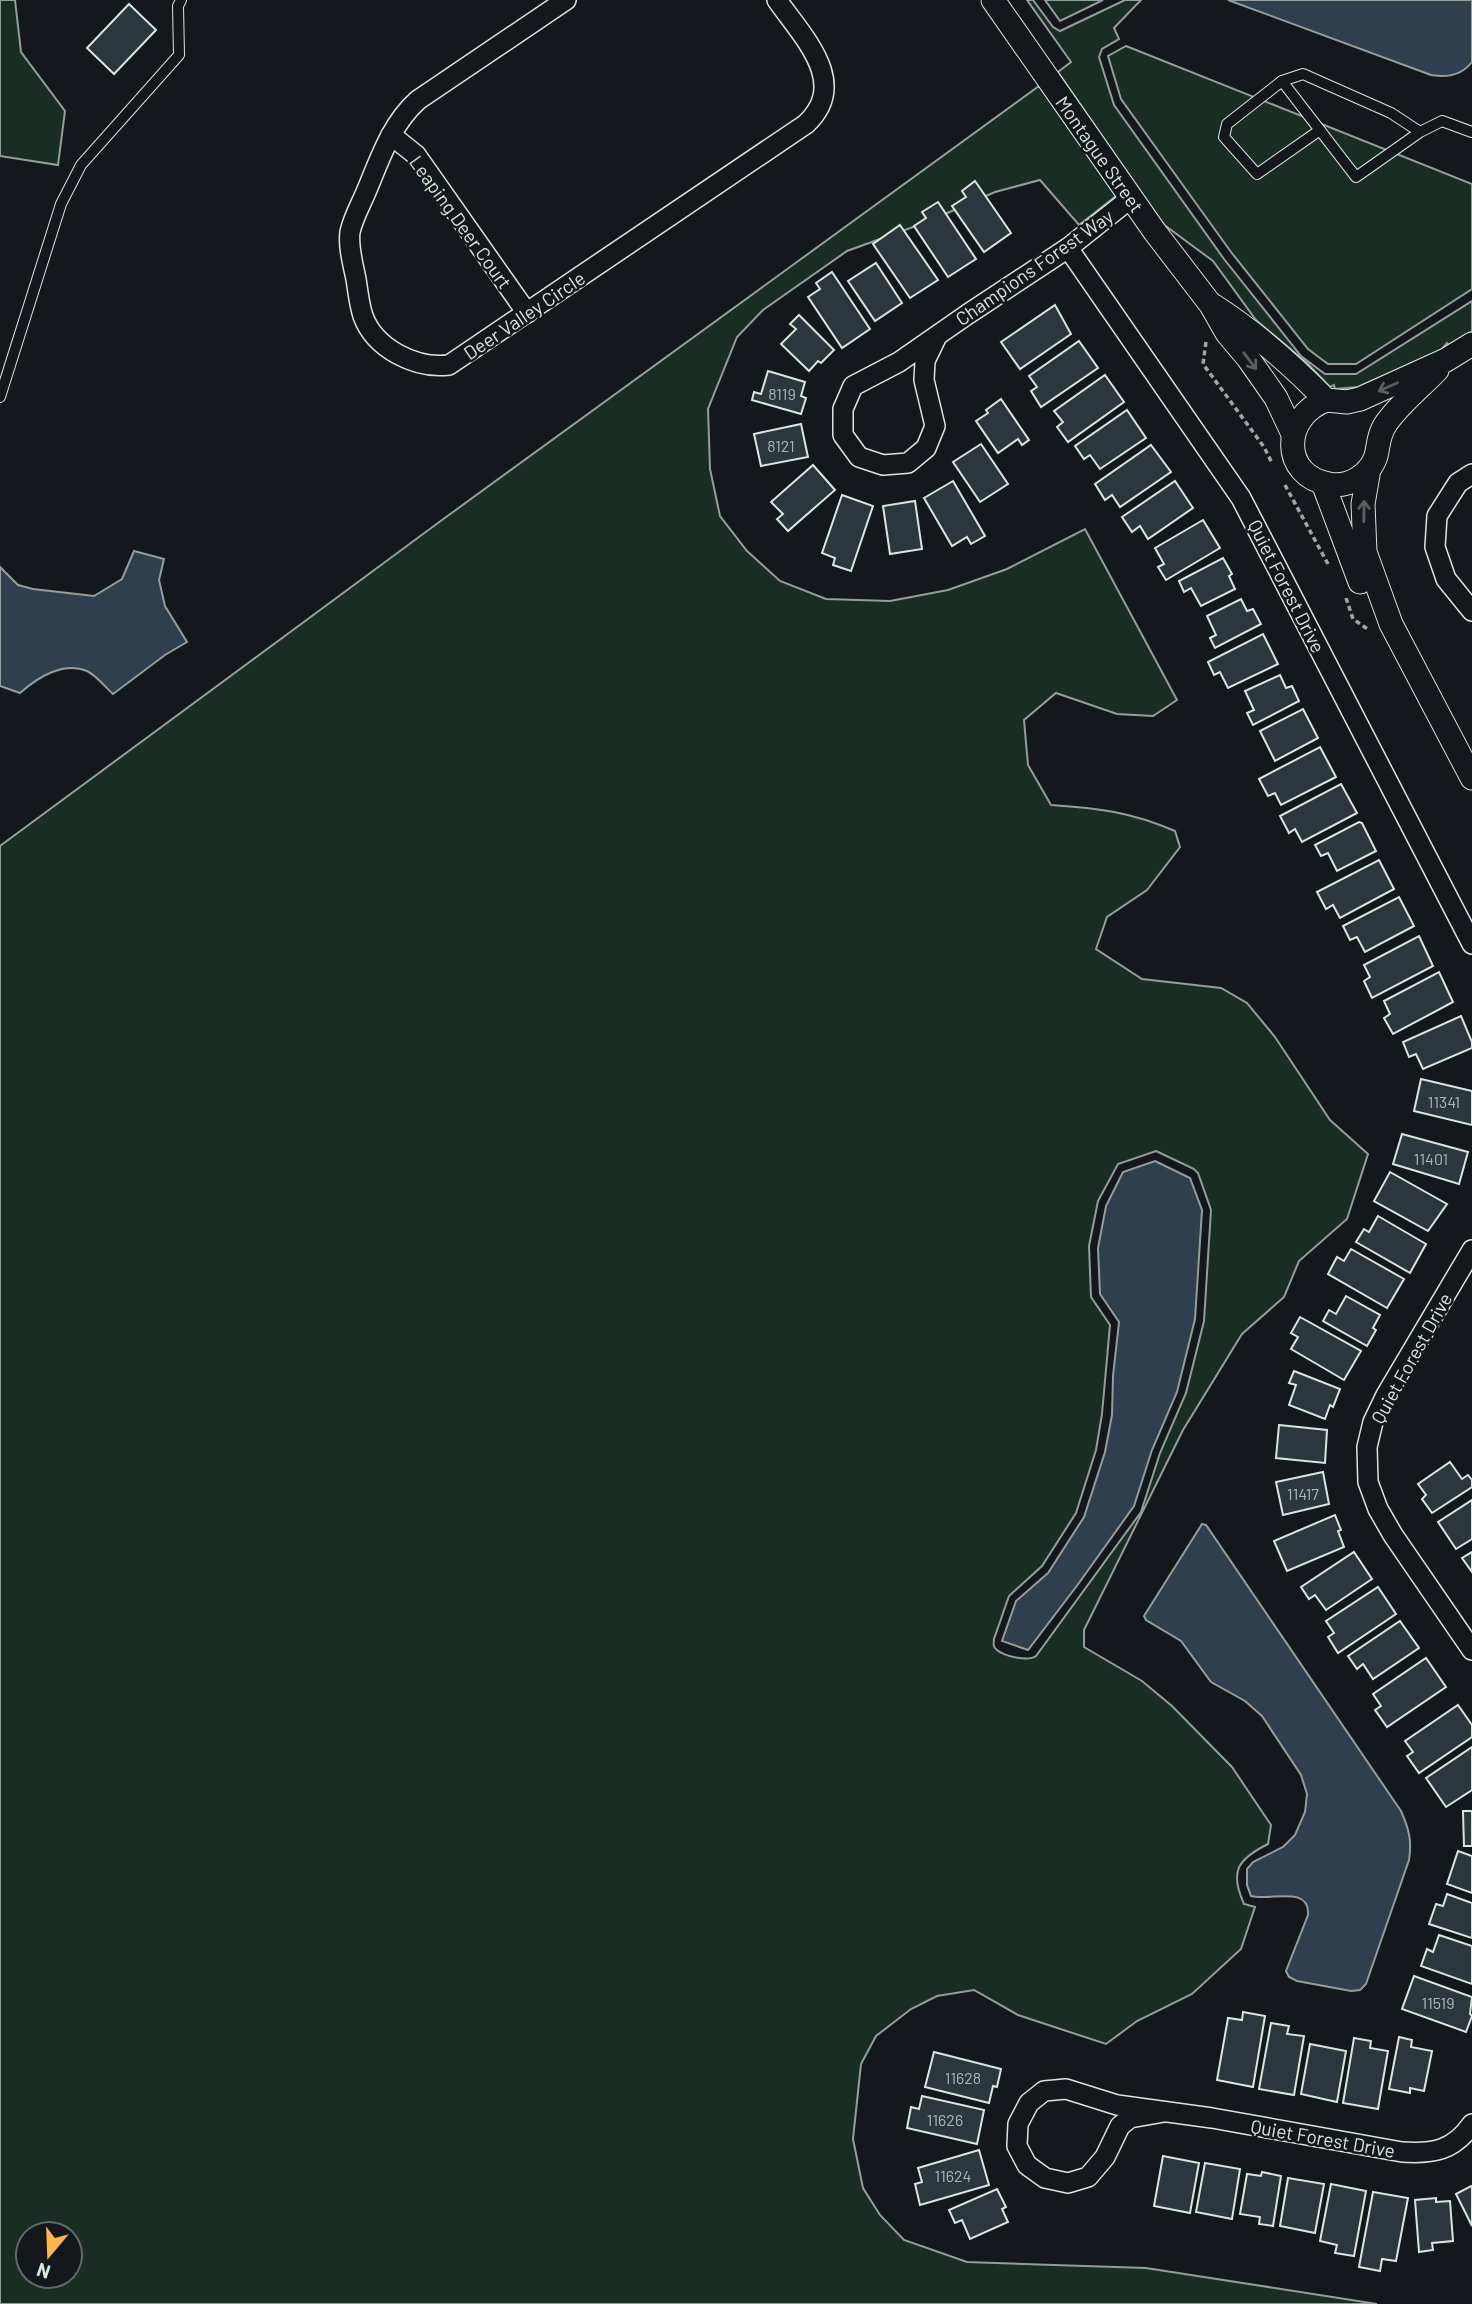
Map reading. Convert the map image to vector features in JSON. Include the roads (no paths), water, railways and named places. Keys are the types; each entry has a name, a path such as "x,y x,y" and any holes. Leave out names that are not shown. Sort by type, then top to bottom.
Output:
{"street":[{"name":"Deer Valley Circle","path":"566,0 418,100 406,111 391,135 351,229 349,244 363,314 369,329 379,341 400,355 435,367 449,365 817,114 823,99 823,71 817,57 777,0"},
{"name":"Montague Street","path":"993,0 1131,198 1276,398 1293,433 1292,448 1305,473 1324,483"},
{"name":"Leaping Deer Court","path":"391,135 416,155 527,313"},
{"name":"Champions Forest Way","path":"937,336 925,361 924,380 935,426 926,448 908,463 883,465 859,457 843,435 843,409 853,386 899,362 937,336 1068,248 1131,198"},
{"name":"Quiet Forest Drive","path":"1068,248 1241,498 1472,944"},
{"name":"Montague Street","path":"1211,305 1248,328 1300,373 1326,400"},
{"path":"1293,433 1304,412 1326,400 1347,402 1360,399 1446,360 1472,344"},
{"path":"1446,360 1386,423 1378,436 1363,504 1365,552 1391,624 1472,778"},
{"path":"1324,483 1345,484 1359,478 1369,469"},
{"path":"1472,474 1458,483 1437,516 1435,547 1446,579 1472,611"},
{"path":"1324,483 1362,587 1391,624"},
{"name":"Quiet Forest Drive","path":"1472,1250 1386,1395 1373,1422 1367,1447 1368,1482 1378,1509 1472,1650"},
{"name":"Quiet Forest Drive","path":"1164,2112 1130,2118 1120,2126 1105,2157 1088,2177 1068,2183 1045,2178 1027,2165 1017,2146 1018,2124 1029,2103 1044,2091 1066,2089 1117,2105 1164,2112 1402,2152 1426,2153 1446,2148 1464,2135 1472,2123"}],"lane":[{"path":"0,397 61,204 81,165 179,55 178,6 181,0"},
{"path":"1320,130 1257,174 1224,137 1227,124 1282,81 1303,74 1391,113 1420,132"},
{"path":"1282,81 1356,177 1420,132 1442,121 1472,132"}],"water":[{"path":"1228,0 1472,0 1472,62 1453,75 1431,75"},
{"path":"134,551 164,559 159,580 165,606 187,642 113,694 94,675 78,668 52,672 20,693 0,686 0,567 18,585 94,596 122,579"},
{"path":"1155,1161 1190,1178 1202,1210 1195,1319 1177,1392 1152,1450 1134,1506 1028,1650 1002,1641 1016,1601 1048,1573 1084,1517 1105,1452 1112,1415 1119,1322 1100,1294 1098,1248 1106,1206 1123,1172"},
{"path":"1202,1524 1206,1525 1401,1811 1406,1824 1410,1841 1409,1860 1366,1984 1360,1990 1351,1991 1297,1981 1289,1977 1286,1971 1308,1915 1307,1906 1303,1900 1296,1897 1251,1896 1247,1885 1247,1869 1253,1862 1283,1847 1295,1835 1305,1812 1307,1794 1301,1775 1262,1716 1245,1701 1211,1682 1181,1641 1146,1620 1144,1616"}]}
